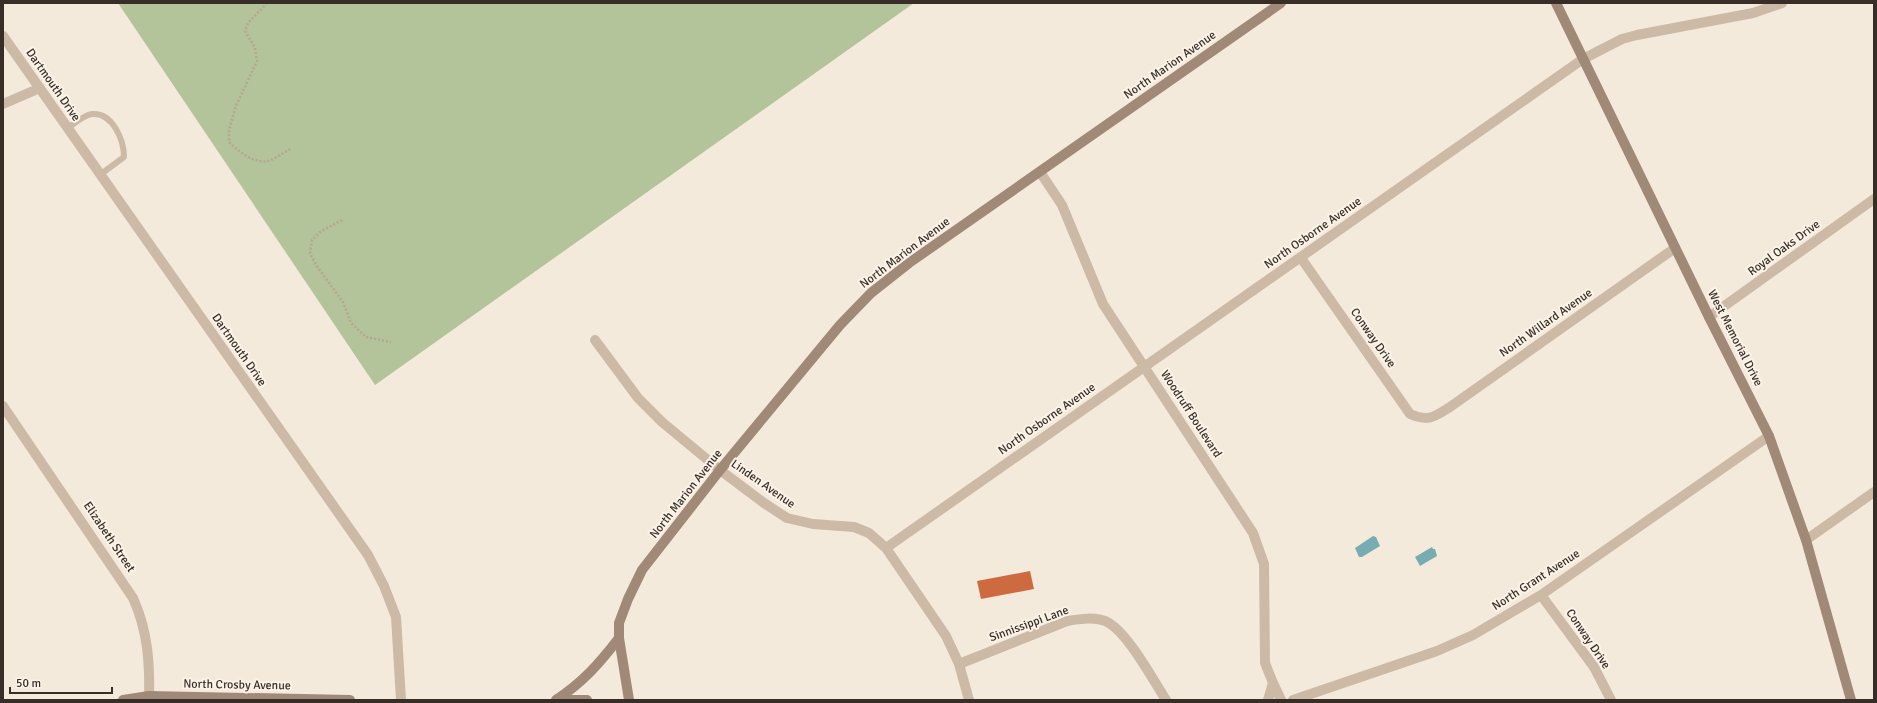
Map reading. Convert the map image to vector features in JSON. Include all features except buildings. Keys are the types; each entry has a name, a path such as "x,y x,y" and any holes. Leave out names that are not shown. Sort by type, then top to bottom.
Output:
{"street":[{"name":"North Marion Avenue","path":"629,700 619,638 621,617 642,570 720,470 840,325 870,293 909,263 1281,3"},
{"name":"West Memorial Drive","path":"1556,3 1709,317 1770,436 1806,540 1851,700"},
{"name":"North Osborne Avenue","path":"886,548 1583,59 1622,39 1753,13 1782,3"},
{"name":"Dartmouth Drive","path":"3,36 368,555 384,586 396,617 401,700"},
{"path":"3,104 40,88"},
{"name":"Woodruff Boulevard","path":"1040,172 1062,206 1103,304 1253,533 1264,564 1266,663 1281,700"},
{"name":"Royal Oaks Drive","path":"1709,317 1874,199"},
{"name":"North Willard Avenue","path":"1432,418 1675,248"},
{"name":"Conway Drive","path":"1301,258 1410,414 1421,419 1432,418"},
{"name":"Linden Avenue","path":"595,340 638,398 662,422 720,470 787,518 813,524 854,527 869,533 886,548 946,636 959,664 969,700"},
{"name":"Elizabeth Street","path":"3,406 133,598 144,623 150,667 150,698"},
{"name":"North Grant Avenue","path":"1293,700 1437,651 1473,635 1541,595 1770,436"},
{"path":"1806,540 1874,492"},
{"name":"Conway Drive","path":"1541,595 1594,667 1611,700"},
{"name":"Sinnissippi Lane","path":"959,664 1067,621 1085,619 1109,623 1126,638 1166,700"},
{"path":"556,700 577,686 601,662 619,638"},
{"path":"1268,700 1273,683"},
{"name":"North Crosby Avenue","path":"123,700 150,698 350,700"},
{"path":"556,700 587,700"}],"lane":[{"path":"68,128 84,117 92,114 99,114 106,118 115,128 124,148 124,157 101,174"}],"path":[{"path":"268,3 248,23 245,31 255,48 257,60 236,106 229,130 229,142 237,150 261,161 268,161 290,149"},
{"path":"342,220 320,232 312,240 310,253 316,265 343,302 351,323 366,337 391,342"}],"green space":[{"path":"118,3 914,3 375,385"}],"water":[{"path":"1373,536 1376,537 1380,546 1362,557 1359,557 1355,548"},
{"path":"1432,547 1435,549 1437,556 1420,566 1415,557"}]}
